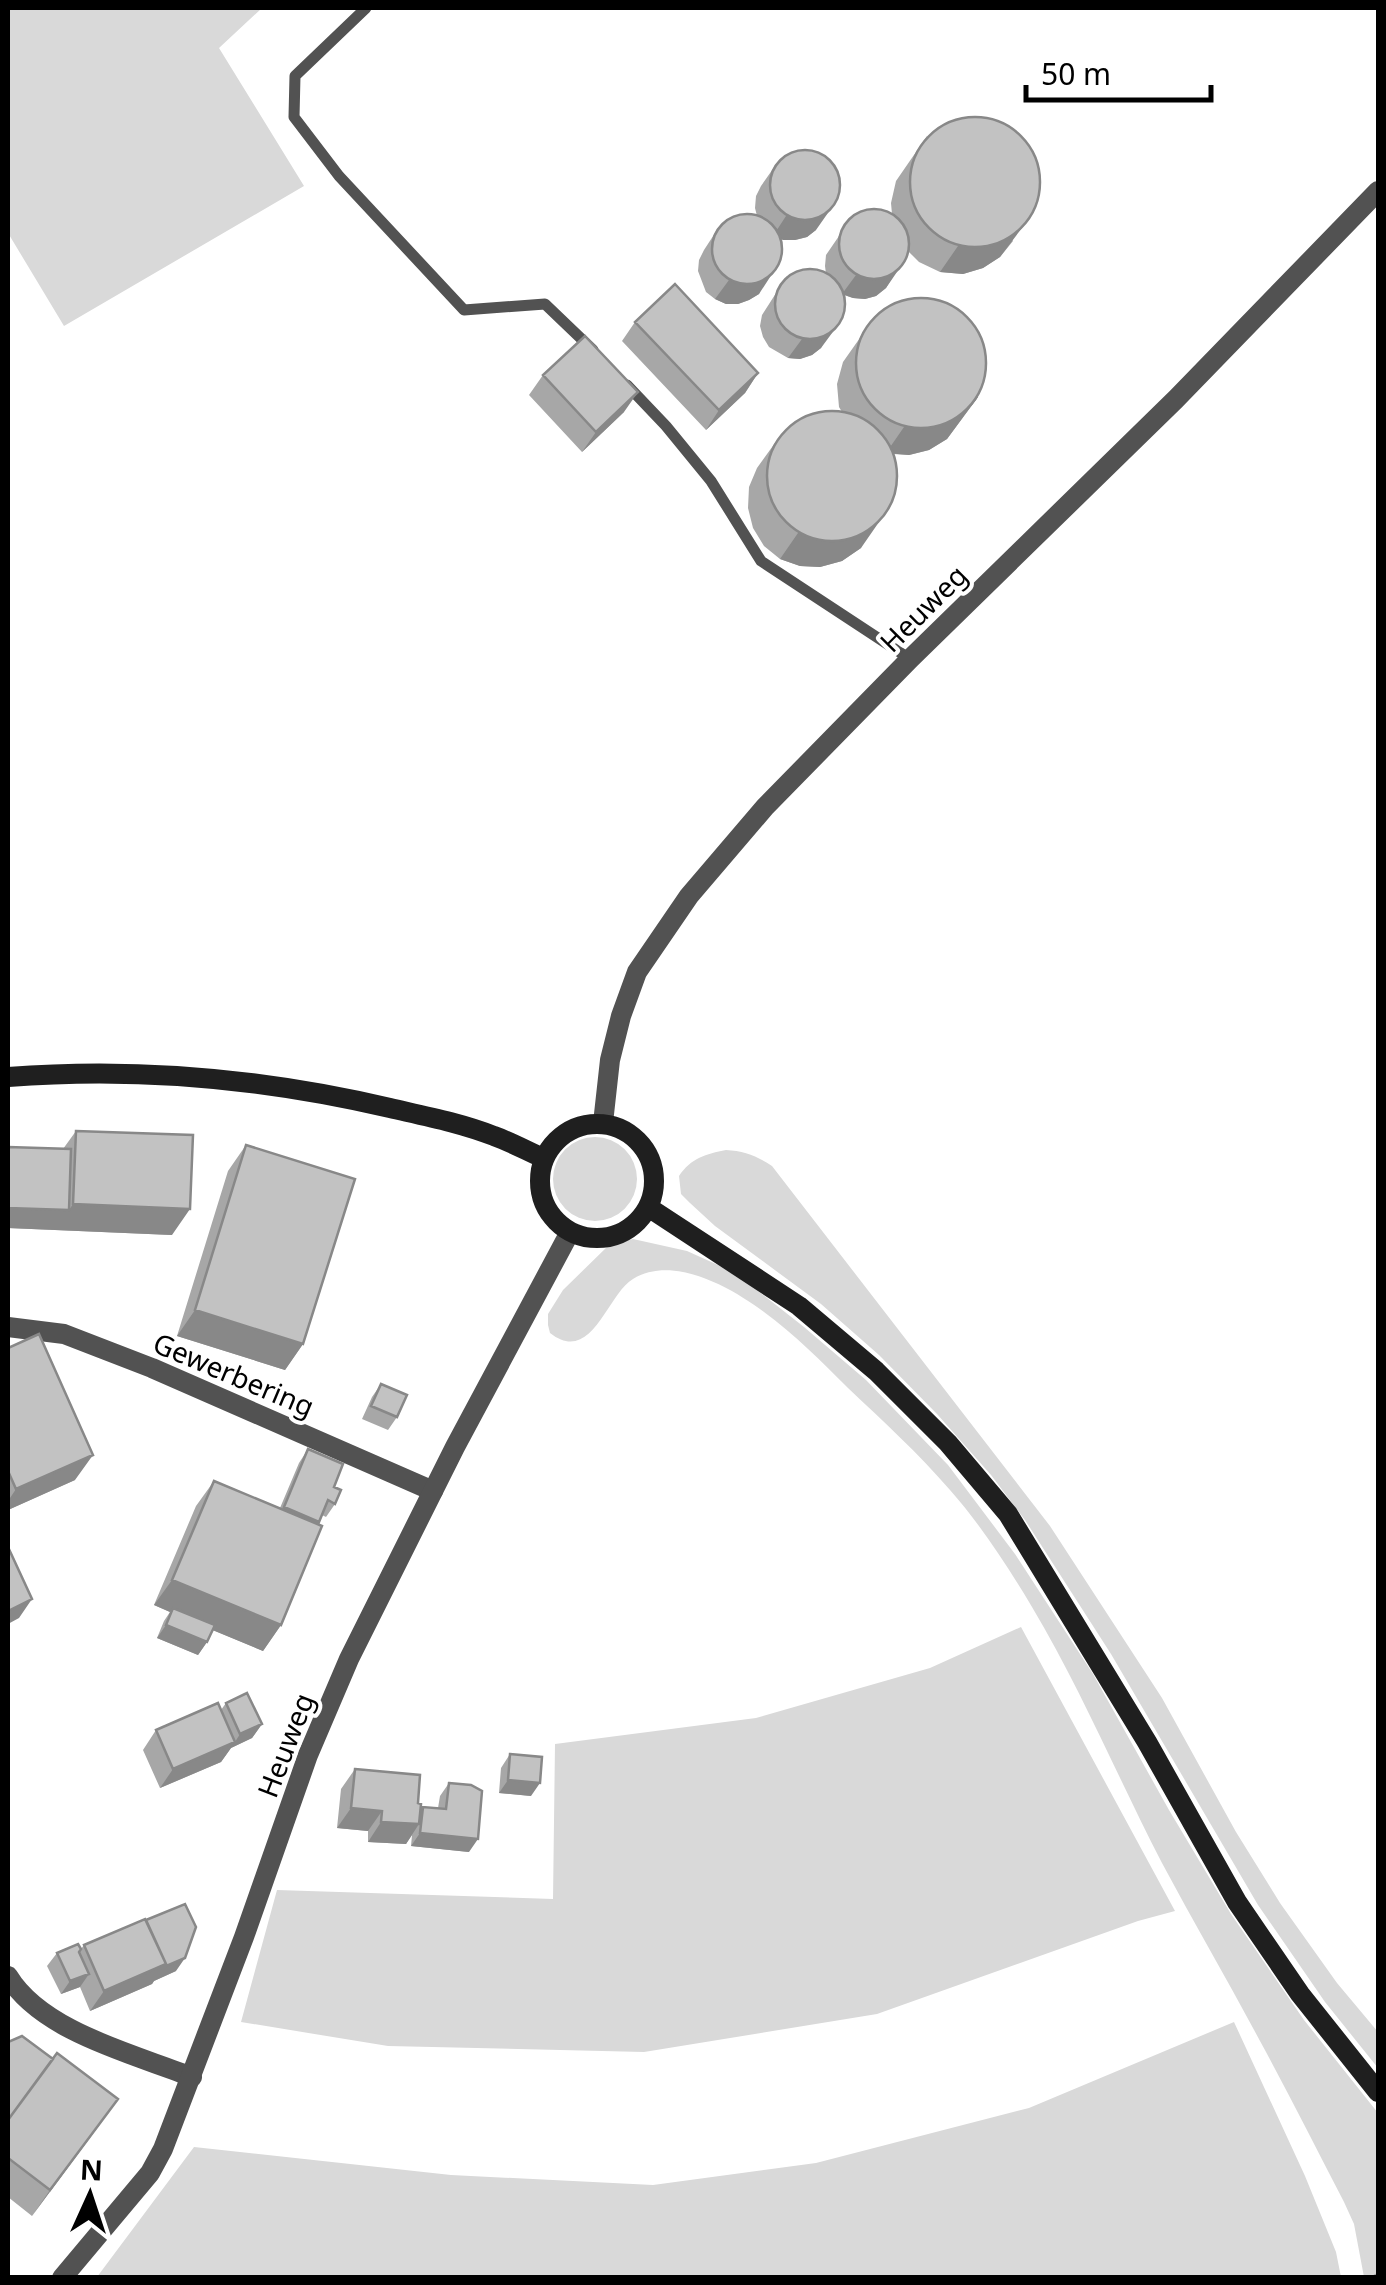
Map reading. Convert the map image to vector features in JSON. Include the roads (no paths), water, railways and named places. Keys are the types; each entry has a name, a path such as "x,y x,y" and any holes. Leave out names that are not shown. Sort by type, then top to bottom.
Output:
{"main road":[{"path":"8,1077 128,1074 236,1081 334,1095 494,1136 544,1158"},
{"path":"604,1123 636,1138 647,1152 654,1179 648,1207 638,1222 605,1238 587,1238 556,1222 540,1192 539,1175 544,1158 568,1131 585,1124 604,1123"},
{"path":"648,1207 800,1306 876,1371 948,1443 1008,1514 1147,1742 1237,1902 1300,1994 1378,2092"}],"street":[{"name":"Heuweg","path":"604,1123 610,1060 637,972 689,896 765,807 910,659 1176,400 1378,191"},
{"name":"Heuweg","path":"62,2278 150,2172 163,2150 308,1755 349,1659 514,1333 570,1232"},
{"name":"Gewerbering","path":"8,1327 64,1334 433,1490"},
{"path":"8,1976 17,1992 75,2033 192,2077"}],"lane":[{"path":"366,8 295,76 294,117 338,176 464,310 544,304 606,363"},
{"path":"618,376 712,481 760,561 910,659"}]}
